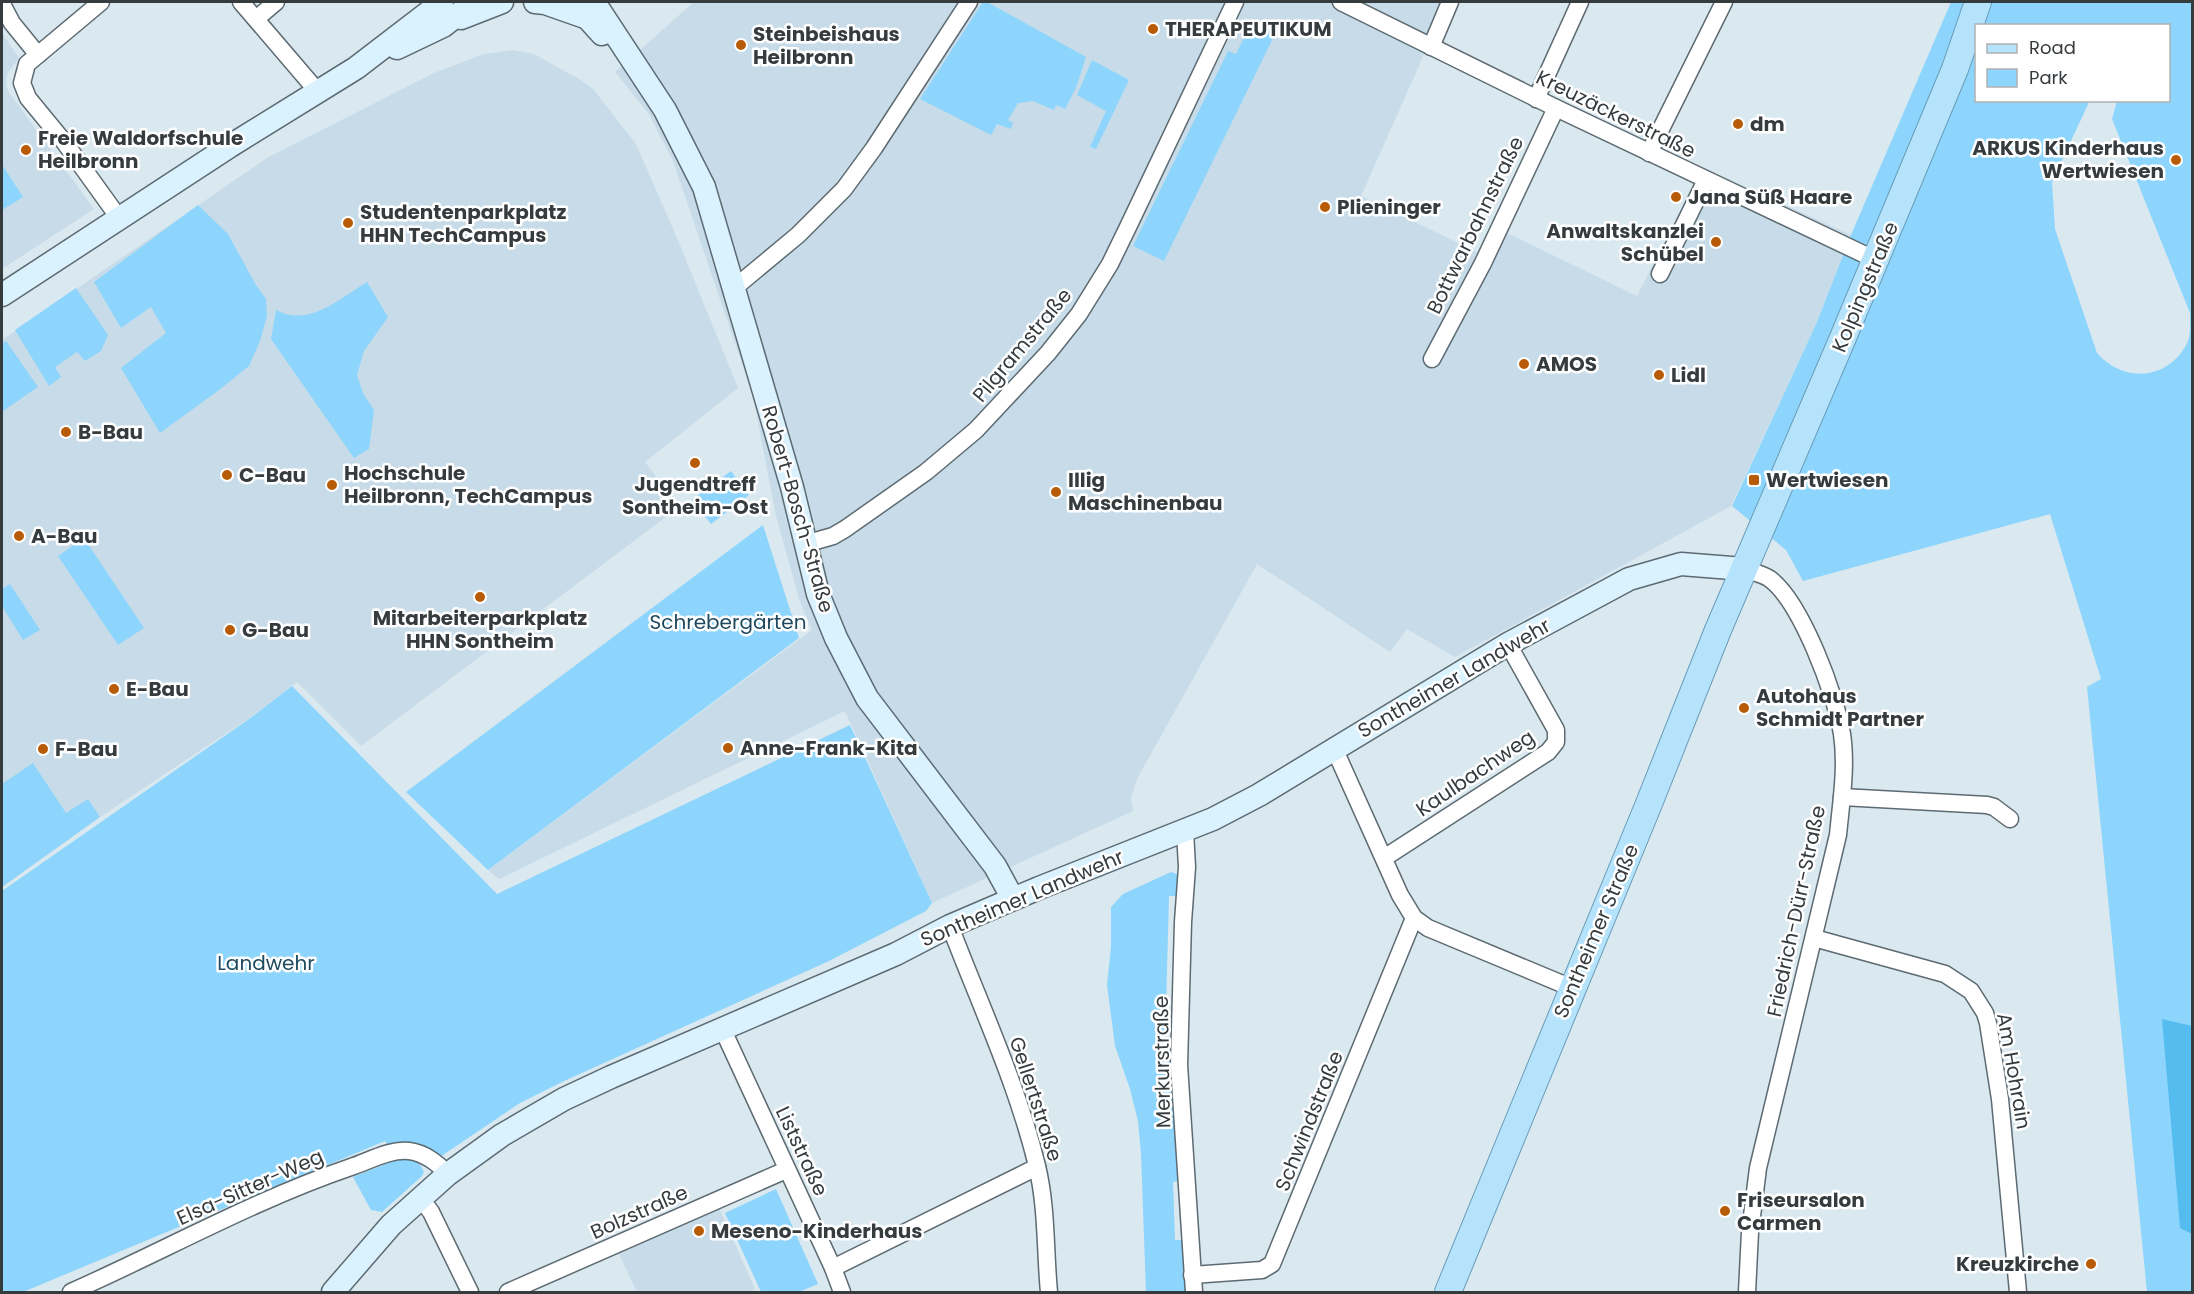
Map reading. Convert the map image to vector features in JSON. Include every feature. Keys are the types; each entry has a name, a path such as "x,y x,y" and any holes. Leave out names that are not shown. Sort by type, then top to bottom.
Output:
{"main road":[{"name":"Kolpingstraße","path":"1744,569 1955,69 1978,2"},
{"name":"Sontheimer Straße","path":"1448,1293 1744,569"}],"street":[{"path":"101,2 24,69 22,83 23,90 119,218"},
{"path":"241,2 318,92"},
{"path":"256,19 276,2"},
{"path":"2,295 356,68 441,2"},
{"path":"443,26 474,2"},
{"path":"356,68 443,26 502,2"},
{"path":"535,2 585,7"},
{"path":"734,289 810,224 844,189 881,138 969,2"},
{"name":"Pilgramstraße","path":"804,544 833,536 845,529 952,451 976,430 1048,353 1079,314 1110,264 1235,2"},
{"name":"Kreuzäckerstraße","path":"1341,2 1536,99 1876,260"},
{"path":"1431,46 1450,2"},
{"path":"1536,99 1580,2"},
{"path":"1650,153 1724,2"},
{"path":"2,4 12,23 38,55"},
{"name":"Robert-Bosch-Straße","path":"585,7 650,86 704,187 789,477 818,594 847,660 867,698 994,866 1013,899"},
{"name":"Bottwarbahnstraße","path":"1432,359 1483,263 1556,108"},
{"path":"1660,274 1706,180"},
{"name":"Sontheimer Landwehr","path":"333,1293 391,1225 448,1174 502,1135 564,1099 722,1028 896,954 950,926 1185,831 1242,804 1508,644 1629,579 1682,564 1744,569"},
{"name":"Friedrich-Dürr-Straße","path":"1744,569 1765,576 1780,589 1808,634 1833,696 1843,736 1842,797 1838,835 1758,1168 1750,1222 1747,1293"},
{"name":"Kaulbachweg","path":"1384,858 1548,752 1556,742 1556,730 1508,644"},
{"path":"1334,748 1400,895 1414,918 1428,928 1572,988"},
{"path":"1842,797 1987,805 1994,807 2010,819"},
{"name":"Merkurstraße","path":"1185,831 1187,867 1182,922 1179,1065 1194,1293"},
{"name":"Schwindstraße","path":"1192,1275 1262,1270 1272,1264 1414,918"},
{"name":"Gellertstraße","path":"950,926 1003,1058 1037,1167 1044,1215 1049,1293"},
{"name":"Am Hohrain","path":"1814,938 1946,974 1968,988 1985,1012 1990,1030 2000,1099 2018,1293"},
{"name":"Liststraße","path":"722,1028 833,1268 842,1293"},
{"name":"Elsa-Sitter-Weg","path":"71,1293 268,1200 387,1154 410,1151 421,1154 435,1161 448,1174"},
{"path":"833,1268 1037,1167"},
{"name":"Bolzstraße","path":"508,1293 786,1170"},
{"path":"422,1199 431,1212 470,1293"}],"shaded area":[{"path":"694,2 1446,2 1361,196 1491,259 1505,232 1637,296 1702,167 1851,235 1817,322 1731,506 1455,657 1407,629 1390,652 1257,564 1137,779 1131,798 1133,811 932,903 845,711 499,879 488,870 812,630 799,599 776,516 753,396 673,161 649,114 615,72"},
{"name":"Freie Waldorfschule Heilbronn","path":"2,33 19,58 7,74 8,91 94,209 2,269"},
{"name":"Hochschule Heilbronn, TechCampus","path":"513,50 534,54 593,89 636,144 738,388 645,462 679,507 361,746 297,682 248,719 100,817 2,887 2,340 267,158 434,73 484,54"},
{"path":"2162,1019 2192,1026 2192,1234 2180,1228"},
{"name":"Meseno-Kinderhaus","path":"719,1208 755,1289 747,1292 637,1292 619,1254"}],"green space":[{"path":"983,2 987,2 1086,57 1076,88 1065,109 1056,105 1054,110 1033,101 1018,103 1008,120 1013,123 1011,129 997,124 991,135 920,99"},
{"path":"1951,2 2192,2 2192,1292 2147,1292 2087,687 2101,679 2050,514 1803,581 1786,550 1732,506 1817,322 1851,235","holes":["1975,24 2170,24 2170,102 2117,102 2112,119 2190,313 2188,341 2180,354 2159,370 2147,373 2121,370 2108,363 2097,353 2055,229 2052,182 2089,102 1975,102"]},
{"path":"1252,21 1276,32 1164,261 1133,246 1228,51 1236,54"},
{"path":"1092,60 1129,80 1096,149 1090,147 1106,111 1077,95"},
{"path":"2,167 23,197 2,210"},
{"path":"198,205 228,234 266,299 267,316 260,341 249,366 160,433 121,368 166,333 151,307 121,328 94,282"},
{"path":"367,282 388,317 364,351 357,375 363,393 374,410 369,449 354,458 271,339 276,310 288,315 312,313 335,303"},
{"path":"76,288 108,335 101,351 85,361 77,352 55,367 61,377 49,386 15,330"},
{"path":"6,341 38,387 3,411 2,344"},
{"path":"731,471 749,495 711,524 692,500"},
{"name":"Schrebergärten","path":"763,525 799,638 488,870 406,792"},
{"path":"84,538 144,628 118,645 58,556"},
{"path":"10,584 40,630 23,640 2,606 2,589"},
{"name":"Landwehr","path":"292,686 497,894 850,725 932,903 926,911 829,961 520,1103 440,1157 389,1148 385,1141 23,1292 2,1292 2,891 249,719"},
{"path":"33,763 66,813 88,799 100,817 2,887 2,784"},
{"path":"1171,872 1180,875 1177,896 1169,896 1165,1046 1173,1046 1180,1181 1173,1182 1175,1240 1183,1240 1188,1292 1146,1292 1138,1121 1115,1046 1107,985 1111,947 1111,907 1123,894"},
{"path":"406,1159 419,1164 424,1172 422,1176 382,1212 371,1210 353,1177 390,1162"},
{"path":"776,1189 818,1284 799,1292 761,1292 725,1213"}],"place":[{"name":"THERAPEUTIKUM","path":"1153,29"},
{"name":"Steinbeishaus Heilbronn","path":"741,45"},
{"name":"dm","path":"1738,124"},
{"name":"Freie Waldorfschule Heilbronn","path":"26,150"},
{"name":"ARKUS Kinderhaus Wertwiesen","path":"2176,160"},
{"name":"Jana Süß Haare","path":"1676,197"},
{"name":"Plieninger","path":"1325,207"},
{"name":"Studentenparkplatz HHN TechCampus","path":"348,223"},
{"name":"Anwaltskanzlei Schübel","path":"1716,242"},
{"name":"AMOS","path":"1524,364"},
{"name":"Lidl","path":"1659,375"},
{"name":"B-Bau","path":"66,432"},
{"name":"Jugendtreff Sontheim-Ost","path":"695,463"},
{"name":"C-Bau","path":"227,475"},
{"name":"Wertwiesen","path":"1754,480"},
{"name":"Hochschule Heilbronn, TechCampus","path":"332,485"},
{"name":"Illig Maschinenbau","path":"1056,492"},
{"name":"A-Bau","path":"19,536"},
{"name":"Mitarbeiterparkplatz HHN Sontheim","path":"480,597"},
{"name":"G-Bau","path":"230,630"},
{"name":"E-Bau","path":"114,689"},
{"name":"Autohaus Schmidt Partner","path":"1744,708"},
{"name":"Anne-Frank-Kita","path":"728,748"},
{"name":"F-Bau","path":"43,749"},
{"name":"Friseursalon Carmen","path":"1725,1211"},
{"name":"Meseno-Kinderhaus","path":"699,1231"},
{"name":"Kreuzkirche","path":"2091,1264"}]}
